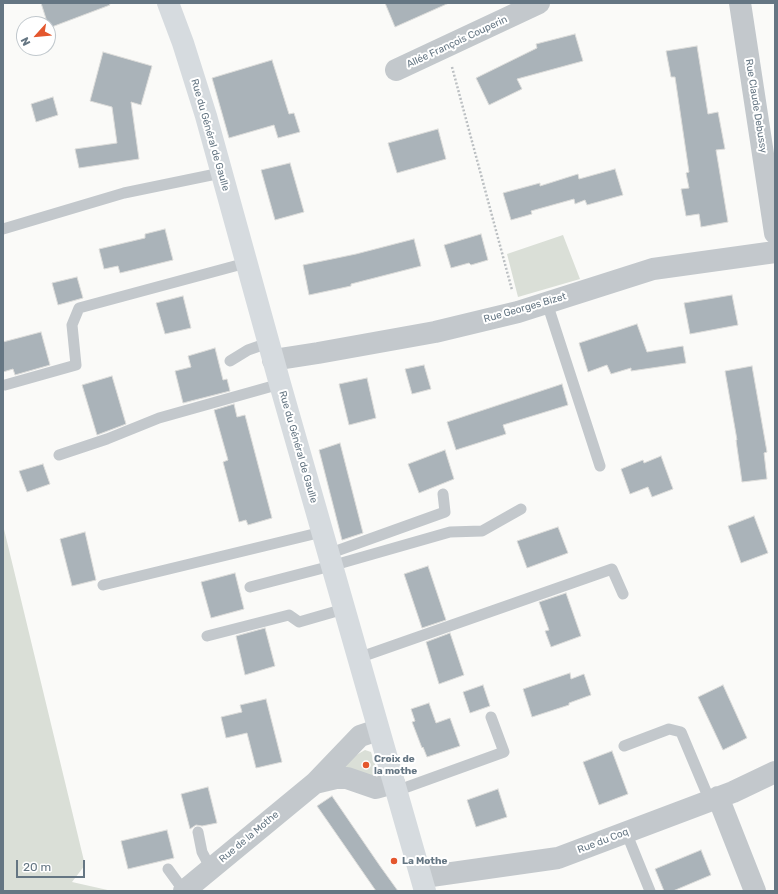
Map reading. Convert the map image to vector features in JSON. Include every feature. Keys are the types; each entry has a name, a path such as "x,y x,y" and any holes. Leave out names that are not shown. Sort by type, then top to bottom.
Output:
{"main road":[{"name":"Rue du Général de Gaulle","path":"168,3 197,87 378,730 424,885"}],"street":[{"name":"Allée François Couperin","path":"396,70 446,48 539,3"},
{"name":"Rue Claude Debussy","path":"740,3 770,162 775,233"},
{"name":"Rue Georges Bizet","path":"271,352 318,353 435,332 518,312 652,270 775,252"},
{"name":"Rue de la Mothe","path":"184,891 315,783 360,736 378,730"},
{"name":"Rue du Coq","path":"424,885 438,875 558,858 714,799 775,772"},
{"name":"Rue de la Mothe","path":"315,783 336,778 347,778 376,788 395,787"},
{"path":"714,799 755,891"}],"lane":[{"path":"3,229 124,193 221,173"},
{"path":"5,385 76,365 72,325 79,308 246,263"},
{"path":"547,303 600,466"},
{"path":"230,361 248,350 271,352"},
{"path":"59,455 107,439 159,418 280,384"},
{"path":"250,587 330,560 445,512 443,494"},
{"path":"330,560 450,532 482,531 521,509"},
{"path":"103,585 322,532"},
{"path":"358,658 612,568 623,594"},
{"path":"206,636 289,615 299,622 344,609"},
{"path":"395,787 504,752 491,717"},
{"path":"624,746 669,729 681,732 714,799"},
{"path":"198,832 202,852 211,869"},
{"path":"626,832 650,891"},
{"path":"168,869 184,891"}],"path":[{"path":"446,48 518,312"}],"shaded area":[{"path":"563,235 580,279 518,297 507,254"},
{"path":"3,525 85,865 72,882 112,891 3,891"},
{"path":"365,750 371,752 376,768 373,775 367,778 343,769 351,758"}],"building":[{"path":"41,3 109,3 110,5 56,25 56,16 45,16"},
{"path":"385,3 449,3 395,27"},
{"path":"575,34 583,61 517,79 522,89 489,105 476,78 537,48 536,44"},
{"path":"697,46 708,114 718,112 725,149 716,150 728,222 701,227 699,214 686,216 681,189 689,188 686,173 689,172 675,77 671,77 666,51"},
{"path":"103,52 152,66 141,105 131,102 139,159 79,168 75,149 117,143 112,107 90,101"},
{"path":"272,60 289,114 294,113 300,132 278,138 274,125 229,138 212,78"},
{"path":"53,97 58,115 36,122 31,104"},
{"path":"438,129 446,159 397,173 388,143"},
{"path":"290,163 304,212 275,220 261,170"},
{"path":"615,169 623,195 587,205 585,200 575,204 574,199 531,211 532,214 511,220 503,193 540,183 540,186 578,174 579,179"},
{"path":"165,229 173,260 120,273 118,266 104,269 99,249 145,238 145,234"},
{"path":"481,234 488,260 471,265 469,263 451,268 444,245"},
{"path":"414,239 421,266 351,284 351,286 309,295 303,265 356,254"},
{"path":"77,277 83,298 58,305 52,283"},
{"path":"732,295 738,325 690,334 684,303"},
{"path":"183,296 191,328 165,334 156,303"},
{"path":"637,324 647,352 683,346 686,363 631,371 631,368 611,374 607,365 588,372 579,343"},
{"path":"41,332 50,365 15,375 13,369 3,372 3,342"},
{"path":"215,348 223,380 227,379 230,391 183,403 175,371 191,367 188,356"},
{"path":"424,365 431,389 412,394 405,369"},
{"path":"752,366 767,452 764,453 767,479 742,482 737,440 725,371"},
{"path":"112,376 126,424 97,435 82,385"},
{"path":"367,378 376,418 349,425 339,384"},
{"path":"562,384 568,405 503,425 506,434 456,450 447,422"},
{"path":"234,404 237,417 245,415 272,518 248,525 246,520 239,522 223,462 228,460 214,410"},
{"path":"340,443 363,533 342,540 319,450"},
{"path":"445,450 454,479 419,493 408,464"},
{"path":"661,456 673,489 652,497 648,487 630,494 621,469 643,460 644,463"},
{"path":"43,464 50,484 27,492 19,471"},
{"path":"754,516 768,553 741,563 728,526"},
{"path":"558,527 568,553 527,568 517,541"},
{"path":"85,532 96,580 72,586 60,539"},
{"path":"428,566 446,620 422,628 404,574"},
{"path":"235,573 244,609 211,618 201,582"},
{"path":"566,593 581,636 551,647 545,631 549,630 539,602"},
{"path":"265,628 275,666 245,675 236,636"},
{"path":"450,633 464,675 439,684 426,642"},
{"path":"570,673 571,679 584,674 591,695 569,703 569,705 532,717 523,689"},
{"path":"483,685 490,706 470,713 463,692"},
{"path":"723,685 747,738 723,750 698,697"},
{"path":"266,699 282,762 256,768 247,733 226,738 221,717 242,712 240,705"},
{"path":"429,703 436,723 450,718 460,746 427,757 412,722 415,721 411,709"},
{"path":"612,751 628,794 599,805 583,762"},
{"path":"208,787 217,823 202,826 196,825 190,829 181,794"},
{"path":"498,789 507,817 476,827 467,800"},
{"path":"332,796 398,891 376,891 317,806"},
{"path":"167,830 174,858 128,869 121,841"},
{"path":"701,850 711,875 673,891 664,891 655,869"}],"place":[{"name":"Croix de la mothe","path":"366,765"},
{"name":"La Mothe","path":"394,861"}]}
